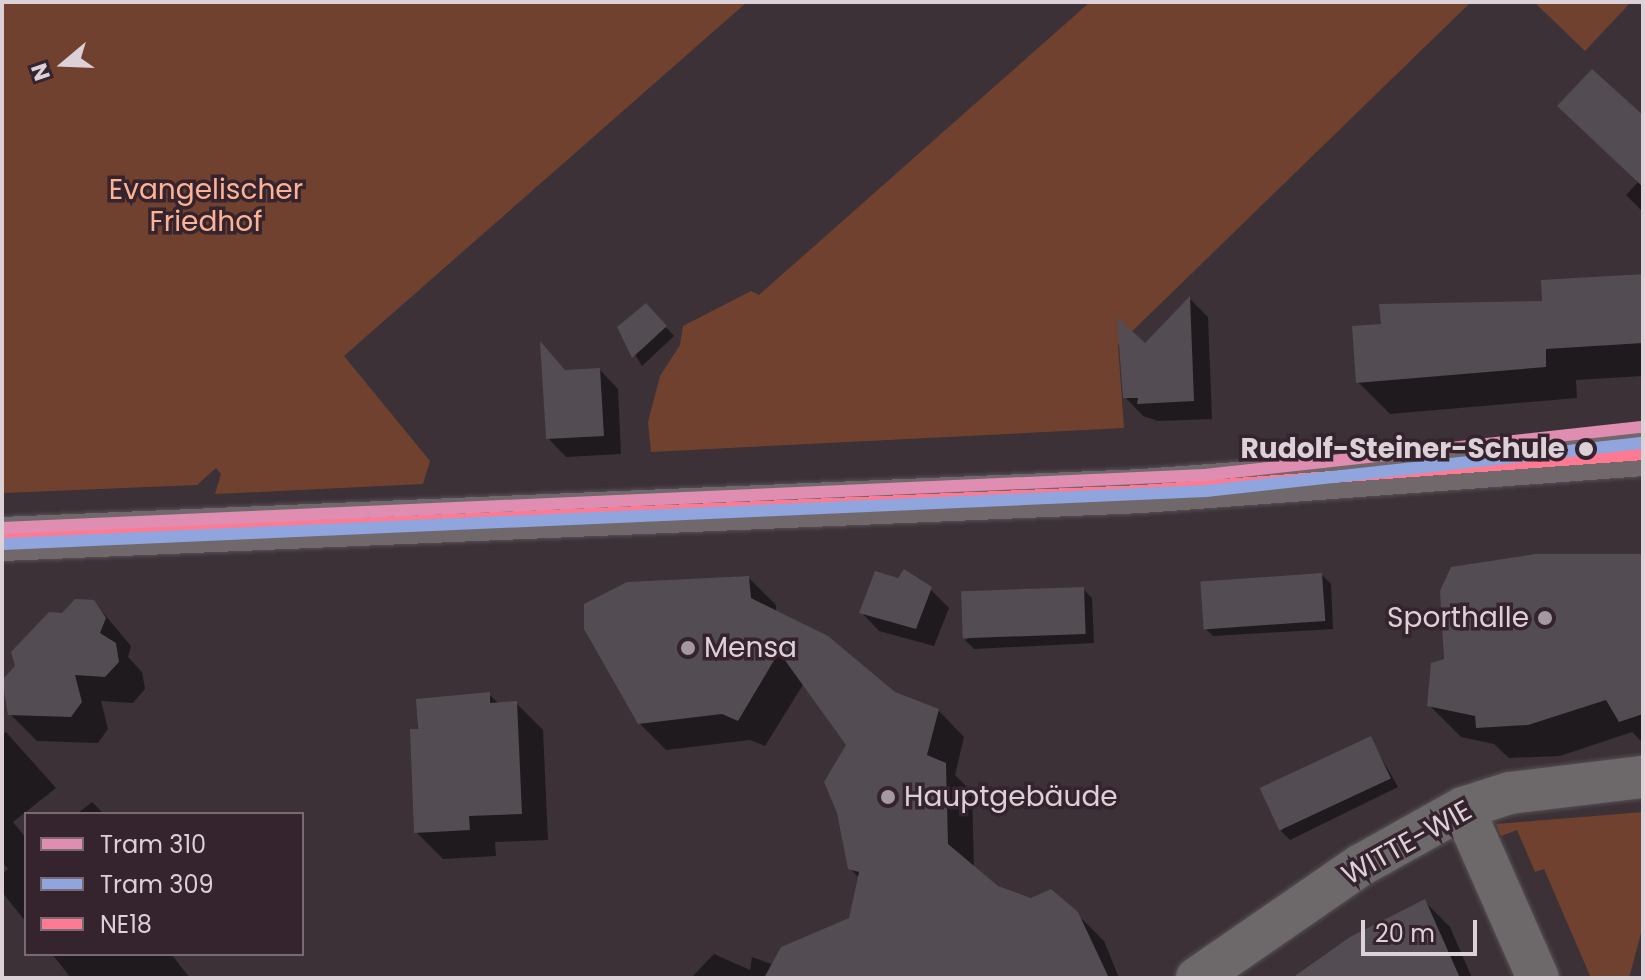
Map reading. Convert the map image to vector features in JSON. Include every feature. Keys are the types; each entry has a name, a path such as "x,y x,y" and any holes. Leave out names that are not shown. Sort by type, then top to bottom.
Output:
{"main road":[{"path":"2,539 1142,491 1643,454"}],"street":[{"name":"WITTE-WIE","path":"1197,978 1361,865 1463,808 1510,793 1643,777"},
{"path":"1463,808 1538,978"}],"green space":[{"name":"Evangelischer Friedhof","path":"2,2 747,2 344,356 430,461 423,484 215,494 221,474 216,468 197,485 2,493"},
{"path":"1090,2 1471,2 1118,345 1124,428 651,452 648,422 660,376 680,345 683,326 751,291 759,295"},
{"path":"1534,2 1631,2 1585,51"},
{"path":"1643,812 1643,926 1629,978 1591,978 1544,869 1535,872 1517,830 1501,836 1496,824"}],"building":[{"path":"1592,69 1643,115 1643,187 1557,106"},
{"path":"1643,274 1643,343 1546,349 1546,367 1356,383 1352,326 1381,324 1379,304 1542,301 1541,280"},
{"path":"1190,296 1194,401 1137,404 1138,398 1123,398 1117,317 1145,343"},
{"path":"646,303 667,326 632,358 617,327"},
{"path":"540,341 565,370 600,368 604,436 546,439"},
{"name":"Sporthalle","path":"1535,554 1643,554 1643,714 1619,722 1606,700 1528,725 1476,728 1475,716 1427,706 1431,663 1444,659 1440,591 1451,567"},
{"path":"904,569 932,587 916,629 859,613 875,571 898,578"},
{"path":"1322,573 1325,621 1204,629 1200,582"},
{"name":"Hauptgebäude","path":"749,576 751,598 828,636 895,692 939,709 927,755 946,763 948,844 998,886 1031,898 1051,889 1078,912 1109,978 764,978 781,947 849,918 859,872 848,869 837,813 824,782 846,745 779,652 738,721 722,714 638,724 584,629 584,604 627,582"},
{"path":"1084,587 1086,634 963,638 961,591"},
{"path":"75,599 94,600 106,618 100,633 116,643 119,662 105,677 75,675 82,702 71,717 8,715 2,680 15,666 11,652 49,612 62,613"},
{"path":"490,692 490,703 517,701 522,814 469,816 470,830 414,833 410,729 418,729 416,699"},
{"path":"1371,736 1391,779 1279,831 1260,788"},
{"path":"1425,899 1460,978 1292,978 1350,937"}],"tram line":[{"name":"310","path":"2,528 1205,475 1643,427"},
{"name":"309","path":"3,544 1206,491 1643,443"}],"transit line":[{"name":"NE18","path":"2,539 1142,491 1643,454"}],"place":[{"name":"Rudolf-Steiner-Schule","path":"1586,449"},
{"name":"Sporthalle","path":"1545,618"},
{"name":"Mensa","path":"688,648"},
{"name":"Hauptgebäude","path":"888,797"}]}
